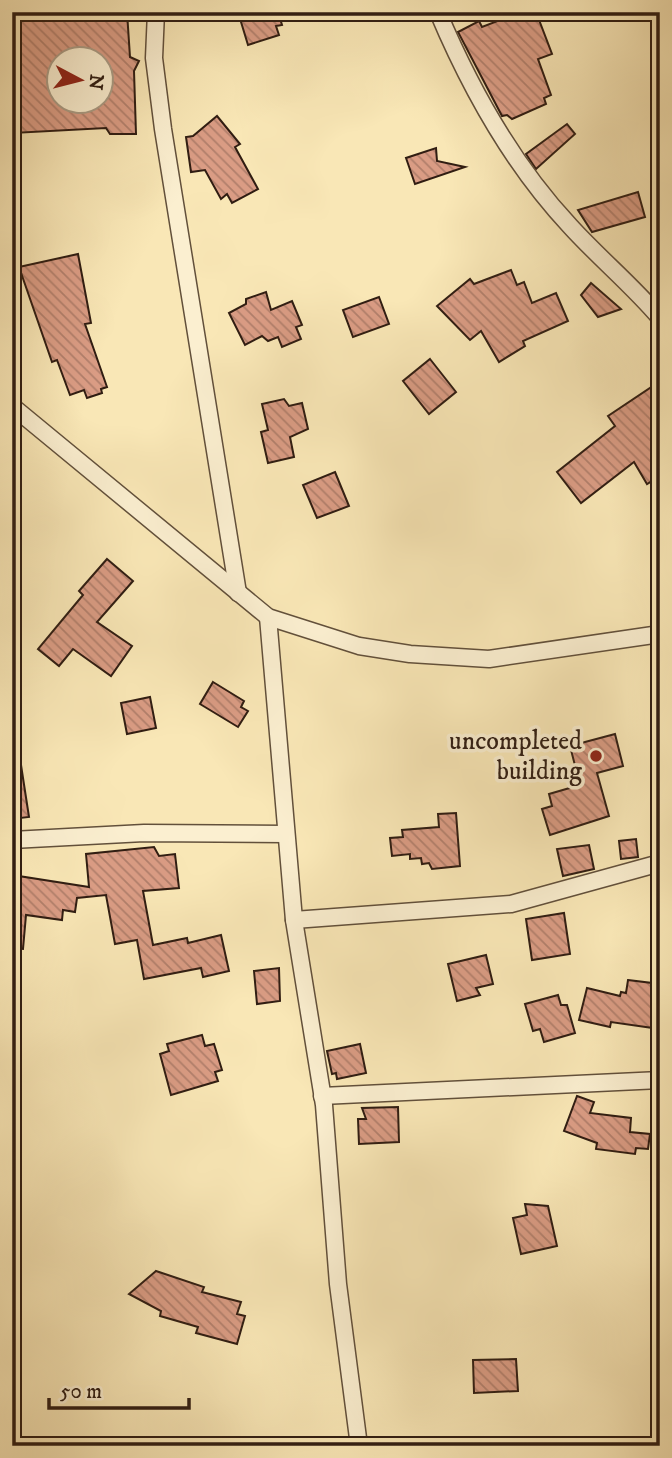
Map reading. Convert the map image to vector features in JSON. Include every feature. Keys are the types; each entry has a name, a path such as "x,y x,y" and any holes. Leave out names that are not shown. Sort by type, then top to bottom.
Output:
{"street":[{"path":"156,12 154,58 163,129 238,593"},
{"path":"438,12 459,62 511,150 569,226 632,286 660,318"},
{"path":"12,406 268,617 359,646 411,654 489,659 660,634"},
{"path":"268,617 294,920 322,1096 338,1284 359,1446"},
{"path":"12,840 144,832 285,834"},
{"path":"294,920 511,904 660,863"},
{"path":"322,1096 660,1080"}],"building":[{"path":"12,12 127,12 130,57 139,61 134,71 136,134 110,134 106,128 13,133"},
{"path":"238,12 278,12 282,25 276,26 279,35 248,45"},
{"path":"521,12 536,12 552,54 538,59 551,95 544,98 546,104 512,119 507,115 502,116 458,32 479,21 482,27"},
{"path":"217,116 240,144 235,147 258,189 232,203 227,194 221,199 205,170 191,172 186,137 193,136"},
{"path":"567,124 575,134 536,169 526,154"},
{"path":"436,148 437,161 465,167 415,184 406,158"},
{"path":"638,192 645,217 592,232 578,210"},
{"path":"78,254 91,323 85,324 107,387 101,389 102,393 87,398 84,390 70,395 57,360 52,362 19,267"},
{"path":"511,270 517,285 524,282 532,303 556,293 568,321 523,341 525,346 499,362 481,331 470,340 437,306 470,279 474,284"},
{"path":"591,283 621,309 598,317 581,295"},
{"path":"266,292 271,310 292,301 302,325 296,327 301,339 282,347 278,337 268,341 262,336 245,345 229,313 246,304 246,299"},
{"path":"379,297 389,324 353,337 343,310"},
{"path":"430,359 456,392 429,414 403,381"},
{"path":"653,386 660,397 660,476 647,484 634,462 581,503 557,472 615,426 608,416"},
{"path":"284,399 289,406 302,403 308,429 290,437 294,457 268,463 261,432 268,430 262,404"},
{"path":"335,472 349,506 317,518 303,485"},
{"path":"107,559 133,581 97,622 132,646 111,676 73,649 59,666 38,649 83,595 79,591"},
{"path":"213,682 244,701 241,707 248,711 238,727 200,704"},
{"path":"150,697 156,728 127,734 121,703"},
{"path":"615,734 623,766 597,773 609,816 550,835 542,809 552,806 549,794 580,785 570,746"},
{"path":"21,765 29,817 12,819 12,766"},
{"path":"456,813 460,866 432,869 429,863 422,864 421,858 410,859 410,854 392,856 390,838 403,837 402,830 439,827 438,814"},
{"path":"636,839 638,857 621,859 619,841"},
{"path":"589,845 594,869 563,876 557,849"},
{"path":"154,847 159,856 175,854 179,888 143,891 153,945 187,938 188,943 221,935 229,971 203,977 201,968 144,979 137,940 115,944 106,895 77,898 75,912 63,910 62,920 26,915 23,949 12,948 12,875 89,887 86,854"},
{"path":"564,913 570,954 532,960 526,919"},
{"path":"486,955 493,984 476,988 480,995 457,1001 448,964"},
{"path":"279,968 280,1001 257,1004 254,971"},
{"path":"628,980 660,984 660,1029 611,1022 610,1027 579,1020 587,988 620,996 621,992 626,993"},
{"path":"558,995 561,1005 567,1005 575,1033 544,1042 540,1029 533,1031 525,1004"},
{"path":"202,1035 205,1046 214,1044 222,1070 215,1072 218,1081 171,1095 160,1054 169,1051 167,1044"},
{"path":"360,1044 366,1073 337,1079 336,1073 332,1074 327,1051"},
{"path":"577,1096 594,1102 590,1113 631,1118 630,1132 650,1134 648,1149 636,1148 635,1154 596,1149 597,1143 564,1131"},
{"path":"398,1107 399,1142 359,1144 358,1119 366,1119 362,1108"},
{"path":"525,1204 548,1206 557,1246 521,1254 513,1218 527,1215"},
{"path":"156,1271 204,1287 202,1292 241,1302 237,1314 245,1316 237,1344 196,1333 198,1327 160,1316 161,1311 129,1294"},
{"path":"516,1359 518,1391 474,1393 473,1360"}],"place":[{"name":"uncompleted building","path":"596,756"}]}
